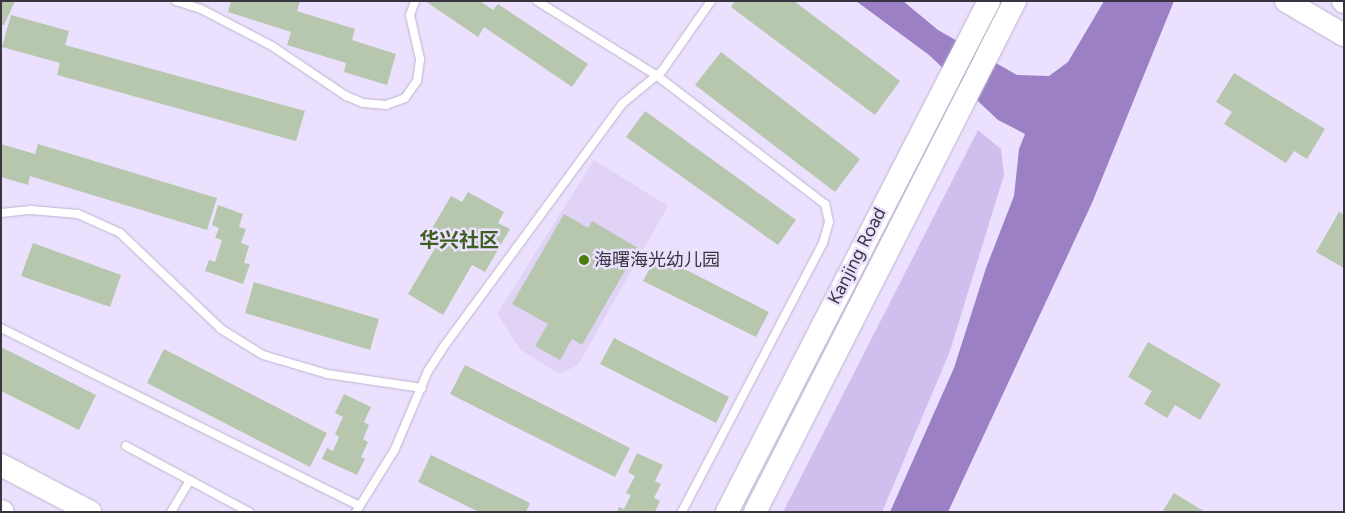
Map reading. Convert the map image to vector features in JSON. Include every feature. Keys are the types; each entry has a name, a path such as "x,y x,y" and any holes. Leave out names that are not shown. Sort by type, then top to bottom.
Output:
{"main road":[{"name":"Kanjing Road","path":"726,512 937,105 988,1"},
{"name":"Kanjing Road","path":"755,512 1015,1"},
{"path":"1286,1 1344,35"},
{"path":"1,465 90,512"}],"lane":[{"path":"176,1 201,10 272,46 346,96 363,103 386,104 405,98 417,81 420,59 410,14 414,1"},
{"path":"537,1 656,75 825,204 829,222 823,243 682,512"},
{"path":"1,328 357,509 395,449 422,388 445,345 622,104 656,75 711,1"},
{"path":"1,213 31,210 78,214 120,233 221,329 263,355 327,374 422,388"},
{"path":"126,446 249,512"},
{"path":"171,512 190,480"}],"shaded area":[{"path":"856,1 903,1 938,30 1017,75 1049,76 1068,62 1104,1 1174,1 1092,203 948,512 890,512 954,368 986,268 1014,196 1019,149 1025,134 998,120 929,55"},
{"path":"978,130 1001,149 1004,175 950,351 882,512 783,512"},
{"name":"海曙海光幼儿园","path":"594,160 668,206 578,365 559,374 521,350 497,314"}],"building":[{"path":"1,1 15,1 4,25 1,25"},
{"path":"231,1 300,1 297,11 355,29 352,40 396,54 387,85 344,72 346,63 287,45 291,32 228,12"},
{"path":"425,1 480,1 493,10 498,4 588,64 572,87 484,27 478,37"},
{"path":"735,1 794,1 900,81 875,115 731,7"},
{"path":"11,15 69,31 65,45 305,111 296,141 57,75 60,63 2,47"},
{"path":"721,52 860,159 835,192 695,85"},
{"path":"1234,73 1325,129 1307,159 1294,151 1286,163 1224,124 1232,112 1216,102"},
{"path":"645,111 796,220 778,245 626,137"},
{"path":"1,144 35,154 38,144 217,198 207,230 30,176 28,185 1,177"},
{"path":"468,192 504,212 498,223 510,229 485,272 472,265 443,315 408,294 438,243 427,237 451,196 462,202"},
{"path":"218,205 243,214 239,227 246,229 241,243 249,246 244,263 250,264 243,284 205,271 209,260 215,262 222,240 215,238 219,228 212,225"},
{"path":"1339,212 1344,215 1344,268 1316,252"},
{"path":"564,214 588,228 592,221 638,248 582,345 572,339 560,360 535,346 548,324 512,304"},
{"path":"33,243 121,275 110,307 21,276"},
{"path":"657,255 769,312 756,337 643,281"},
{"path":"254,282 379,319 370,350 245,313"},
{"path":"614,338 729,397 716,423 600,364"},
{"path":"1148,342 1221,384 1200,420 1175,405 1167,418 1144,404 1152,391 1128,377"},
{"path":"1,347 96,395 79,430 1,391"},
{"path":"164,349 327,433 310,467 147,383"},
{"path":"465,365 630,448 615,477 450,394"},
{"path":"344,394 371,407 364,422 369,425 363,439 368,442 361,457 365,459 357,475 322,459 327,448 333,451 339,437 335,434 343,417 335,413"},
{"path":"637,453 663,465 655,481 661,484 654,498 660,501 655,512 617,512 619,507 624,509 631,495 626,493 635,476 628,472"},
{"path":"431,455 530,503 526,512 479,512 418,482"},
{"path":"1174,493 1205,512 1162,512"}],"place":[{"name":"海曙海光幼儿园","path":"584,260"}],"district":[{"name":"华兴社区","path":"459,240"}]}
